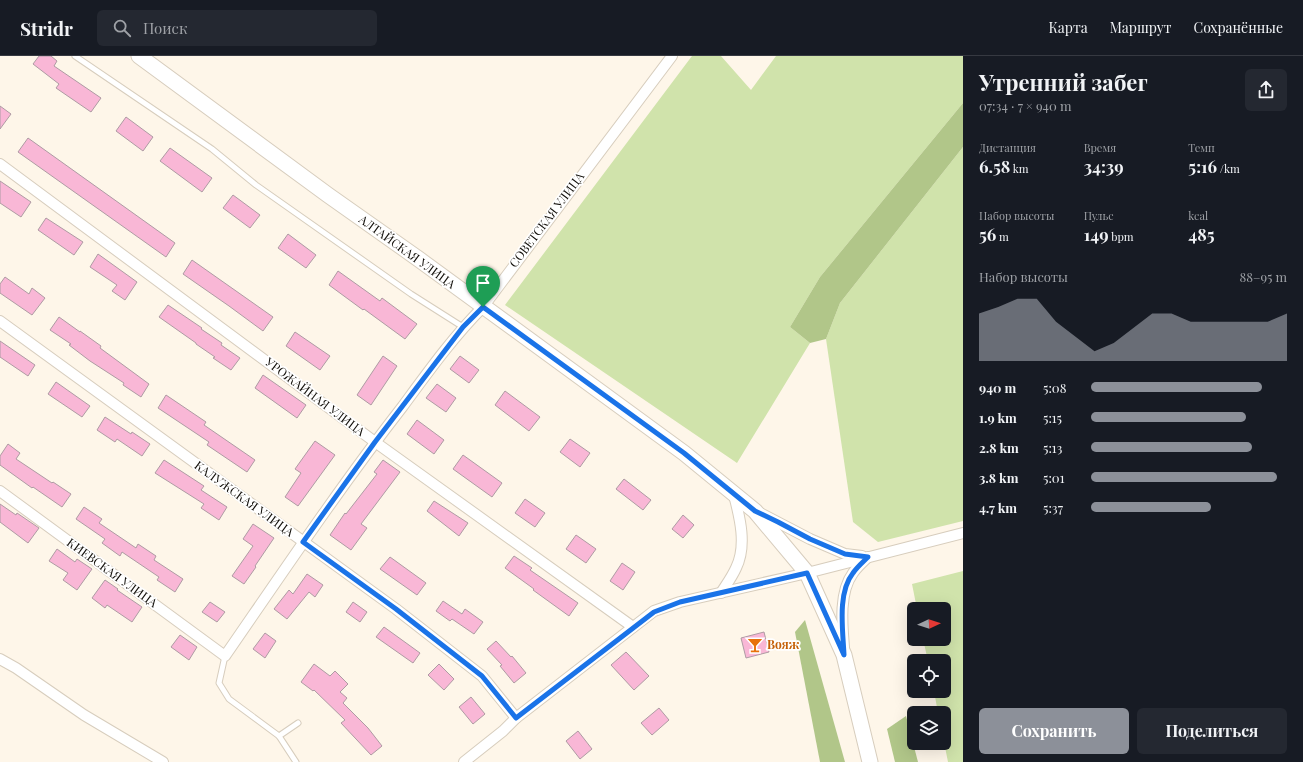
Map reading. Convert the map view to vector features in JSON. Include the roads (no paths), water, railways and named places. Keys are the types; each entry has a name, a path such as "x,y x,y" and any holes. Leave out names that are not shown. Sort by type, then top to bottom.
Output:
{"main road":[{"name":"АЛТАЙСКАЯ УЛИЦА","path":"139,56 684,453 755,511 807,573 844,655 870,762"}],"street":[{"name":"СОВЕТСКАЯ УЛИЦА","path":"225,656 303,542 375,442 463,327 483,307 672,56"},
{"name":"УРОЖАЙНАЯ УЛИЦА","path":"0,164 375,442 633,627"},
{"name":"КАЛУЖСКАЯ УЛИЦА","path":"0,321 396,609 482,676 516,718"},
{"name":"КИЕВСКАЯ УЛИЦА","path":"0,491 225,656"},
{"path":"721,593 737,567 742,546 740,518 734,494"},
{"path":"755,511 810,539 845,554 868,557"},
{"path":"464,762 503,731 516,718 654,612 680,602 807,573 963,532"},
{"path":"844,655 842,630 844,592 852,573 868,557"},
{"path":"0,659 16,668 84,715 163,762"}],"lane":[{"path":"75,56 212,149 256,185 405,290 463,327"},
{"path":"225,656 220,683 229,699 279,736 296,762"},
{"path":"279,736 298,723"}],"place":[{"name":"Вояж","path":"755,645"}]}
